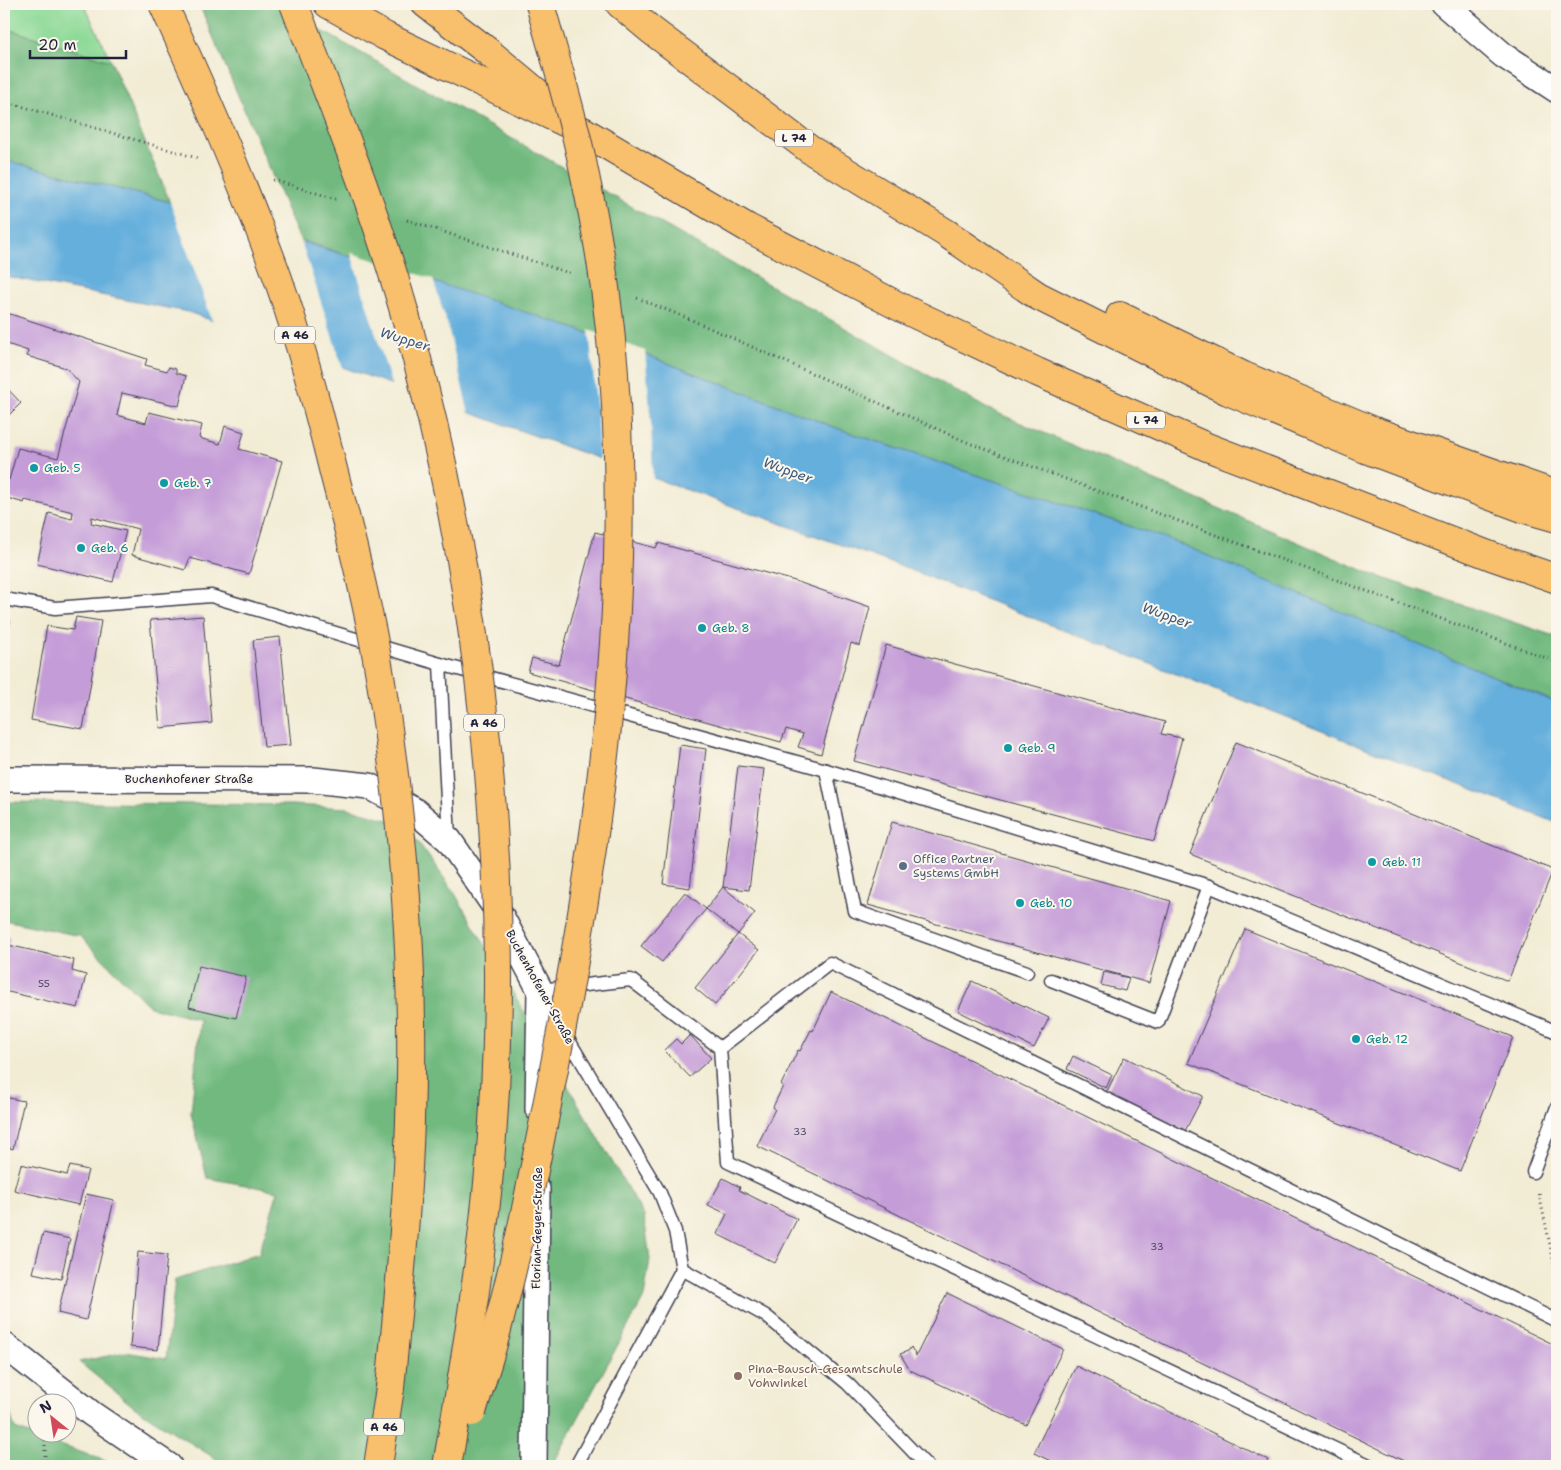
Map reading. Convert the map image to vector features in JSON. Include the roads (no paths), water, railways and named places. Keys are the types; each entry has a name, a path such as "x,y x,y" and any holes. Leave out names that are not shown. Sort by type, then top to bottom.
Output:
{"highway":[{"name":"A 46","path":"163,4 198,79 270,257 318,407 360,574 381,682 396,796 406,910 411,1024 409,1139 402,1263 390,1388 378,1466"},
{"name":"A 46","path":"294,4 358,171 409,328 447,489 468,594 490,778 496,857 498,1000 490,1160 468,1349 447,1466"},
{"name":"L 74","path":"328,4 385,36 583,131 748,228 904,309 1037,372 1207,447 1482,553 1557,579"},
{"name":"L 74","path":"426,4 486,50 583,131"},
{"path":"454,1466 497,1330 535,1167 575,961 602,788 614,670 619,529 616,404 605,291 584,170 540,4"},
{"name":"L 74","path":"620,4 651,30 809,149 946,233 1038,296 1228,391 1368,450 1525,509 1557,518"},
{"name":"L 74","path":"946,233 1253,380 1374,431 1557,495"}],"street":[{"path":"1444,4 1503,55 1557,90"},
{"name":"Buchenhofener Straße","path":"4,779 313,780 369,786 415,811 449,840 500,914 540,990"},
{"name":"Florian-Geyer-Straße","path":"534,1466 540,990"},
{"path":"4,1345 92,1414 169,1466"}],"lane":[{"path":"4,598 55,608 211,596 440,664 826,770 1209,886 1557,1032"},
{"path":"440,664 449,840"},
{"path":"826,770 856,911 1028,972"},
{"path":"1051,980 1158,1022 1209,886"},
{"path":"720,1048 830,963 1557,1321"},
{"path":"540,990 631,980 720,1048 728,1162 1371,1466"},
{"name":"Buchenhofener Straße","path":"540,990 660,1192 675,1231 682,1269"},
{"path":"1533,1172 1557,1107"},
{"path":"576,1466 682,1269 766,1316 848,1384 927,1466"}],"water":[{"name":"Wupper","path":"4,160 170,202 438,283 597,336 839,429 1168,539 1557,703 1557,823 900,566 188,312 4,276"}],"place":[{"name":"Geb. 5","path":"34,468"},
{"name":"Geb. 7","path":"164,483"},
{"name":"Geb. 6","path":"81,548"},
{"name":"Geb. 8","path":"702,628"},
{"name":"Geb. 9","path":"1008,748"},
{"name":"Geb. 11","path":"1372,862"},
{"name":"Office Partner Systems GmbH","path":"903,866"},
{"name":"Geb. 10","path":"1020,903"},
{"name":"Geb. 12","path":"1356,1039"},
{"name":"Pina-Bausch-Gesamtschule Vohwinkel","path":"738,1376"}]}
